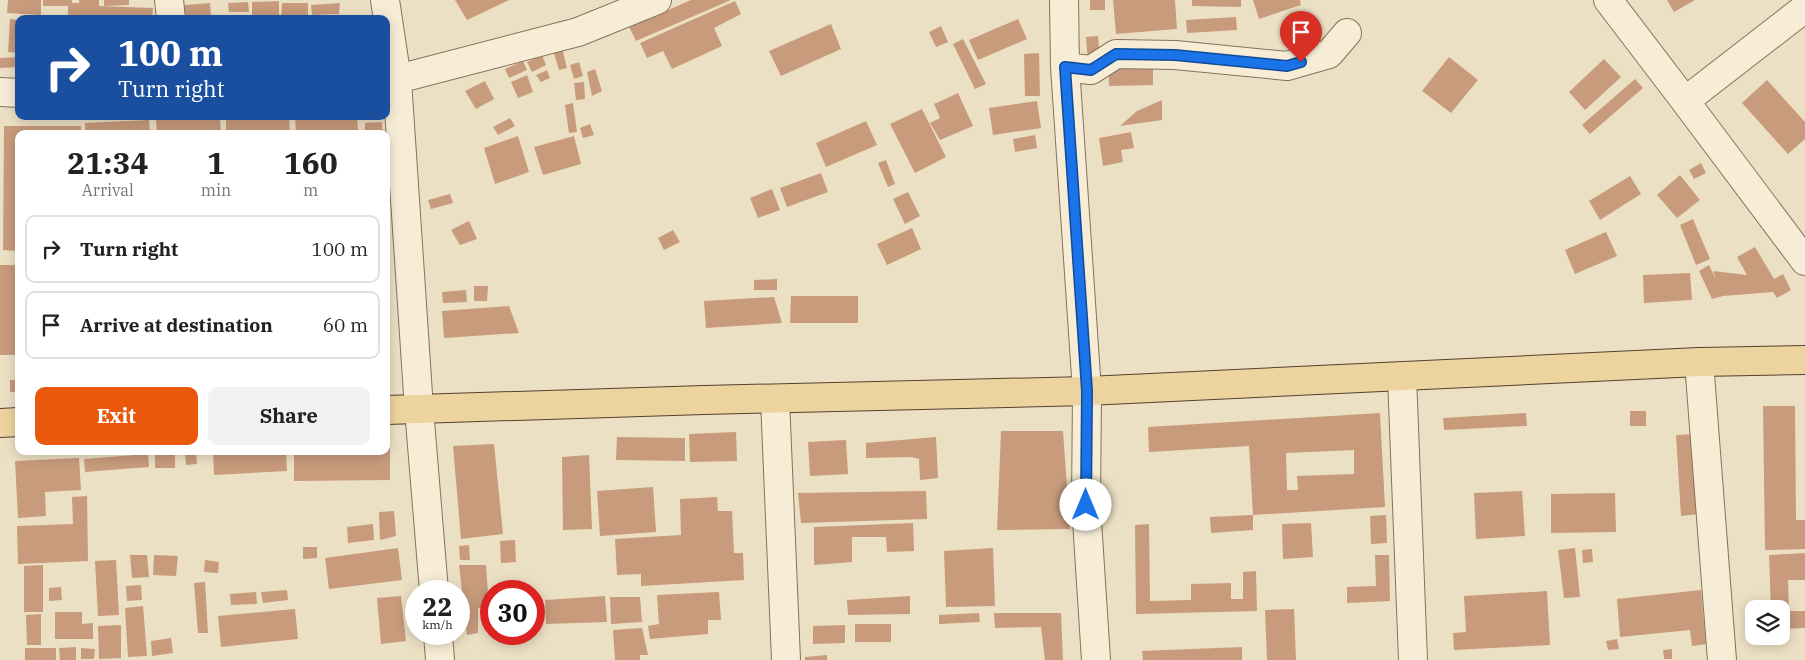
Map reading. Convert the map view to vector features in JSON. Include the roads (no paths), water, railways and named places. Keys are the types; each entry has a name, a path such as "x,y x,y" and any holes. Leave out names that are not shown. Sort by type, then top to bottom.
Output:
{"main road":[{"path":"390,410 1087,391 1699,362 1805,360"},
{"path":"0,423 15,422"}],"street":[{"path":"169,0 171,15"},
{"path":"385,0 386,15"},
{"path":"391,81 578,32 657,0"},
{"path":"1064,0 1065,67 1087,391 1086,505 1096,660"},
{"path":"1608,0 1805,261"},
{"path":"1686,101 1805,8"},
{"path":"1065,67 1091,70 1116,54 1175,55 1287,66 1329,54 1347,33"},
{"path":"390,68 433,580"},
{"path":"0,92 15,93"},
{"path":"1699,362 1722,660"},
{"path":"1402,376 1413,660"},
{"path":"775,398 786,660"},
{"path":"439,645 440,660"}]}
